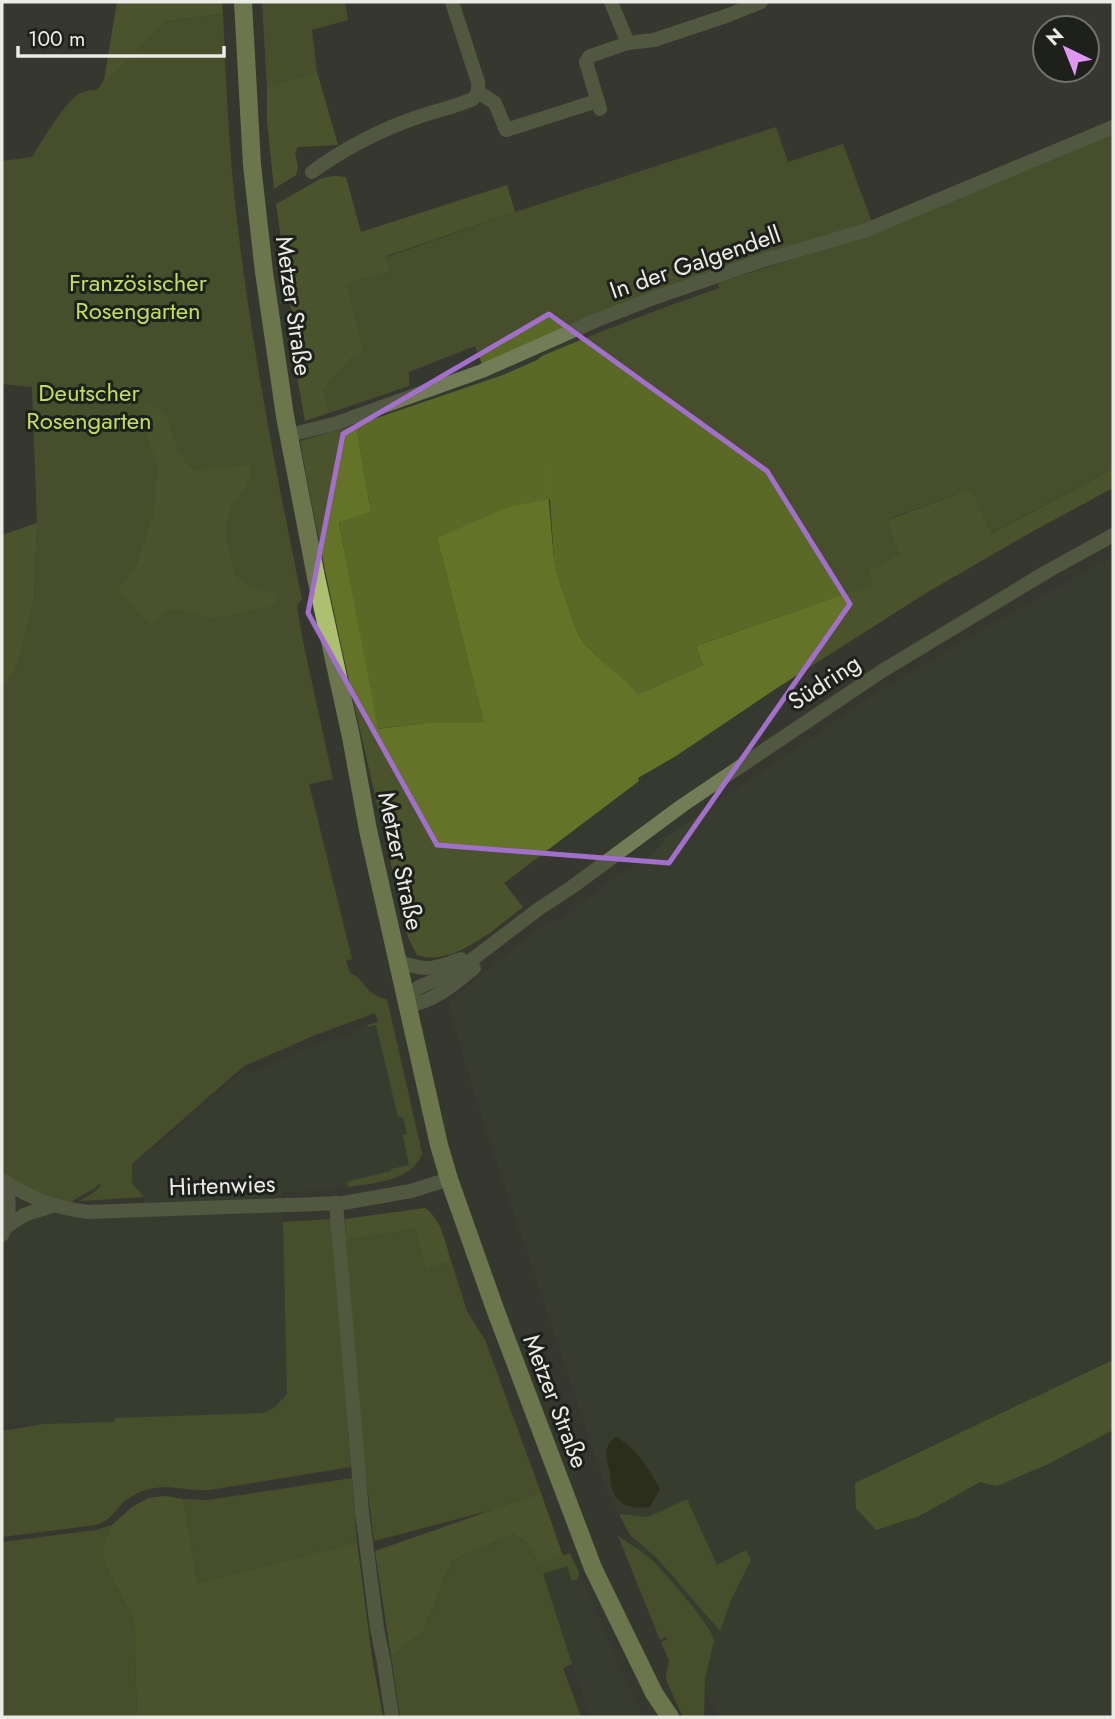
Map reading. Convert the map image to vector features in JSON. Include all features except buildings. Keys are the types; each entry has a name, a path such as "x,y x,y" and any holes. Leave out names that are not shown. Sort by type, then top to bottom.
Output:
{"main road":[{"name":"Metzer Straße","path":"243,2 252,165 264,272 289,435 368,830 436,1131 449,1179 495,1309 593,1569 654,1693 670,1717"},
{"name":"Metzer Straße","path":"654,1693 659,1717"}],"street":[{"path":"312,172 339,154 387,129 473,99 478,92 478,82 452,2"},
{"path":"611,2 628,43"},
{"path":"478,92 495,103 506,130 598,105 586,62 590,56 628,43 654,40 761,2"},
{"name":"In der Galgendell","path":"289,435 354,417 482,371 651,299 758,262 864,231 1113,127"},
{"name":"Südring","path":"407,1002 418,987 456,970 683,805 872,678 978,612 1113,535"},
{"name":"Südring","path":"407,1002 424,1003 440,995 544,913 572,887"},
{"name":"Südring","path":"398,961 414,968 425,969 451,963 485,950"},
{"name":"Hirtenwies","path":"3,1180 36,1200 64,1209 88,1212 336,1203 411,1191 449,1179"},
{"path":"3,1180 8,1195 4,1231"},
{"path":"336,1203 362,1512 392,1717"},
{"path":"4,1231 24,1215 55,1205"}],"highlighted area":[{"path":"549,314 767,471 850,604 669,863 437,845 308,613 343,434"}],"shaded area":[{"path":"1113,556 1113,1717 718,1717 606,1487 486,1130 449,1002 544,924 560,920 616,877 656,851 666,837 883,689"},
{"path":"391,1021 418,1132 421,1158 403,1174 384,1181 335,1189 282,1192 287,1394 276,1406 265,1413 115,1419 115,1422 2,1425 2,1235 55,1205 144,1211 144,1197 132,1183 133,1166 245,1069 250,1074 316,1044"},
{"path":"616,1437 647,1466 660,1489 650,1507 631,1507 620,1501 613,1491 607,1449"},
{"path":"570,1553 643,1717 590,1717 539,1564"}],"green space":[{"path":"117,2 222,2 223,14 166,21 97,91 104,80"},
{"path":"262,2 345,2 348,20 312,30 317,72 267,87"},
{"path":"223,14 232,169 250,316 302,599 297,605 302,637 333,779 309,784 352,959 346,961 350,973 374,994 387,999 422,1153 410,1170 401,1175 380,1182 348,1187 349,1181 409,1165 403,1135 407,1134 403,1117 398,1117 376,1025 367,1025 378,1022 375,1013 244,1066 132,1164 132,1183 144,1197 81,1201 101,1186 100,1184 64,1209 2,1180 2,688 14,673 34,600 37,523 32,387 2,384 2,161 32,157 70,102 81,93 97,90 166,21"},
{"path":"317,72 338,145 298,147 295,152 298,167 296,175 274,189 267,120 267,87"},
{"path":"776,127 788,162 843,144 872,222 482,364 475,346 409,372 409,386 329,413 323,390 351,358 364,354 347,284 389,271 386,257"},
{"path":"1113,132 1113,469 990,534 971,489 889,519 899,554 870,571 874,584 696,646 703,665 638,694 585,644 577,632 554,560 550,499 437,538 484,723 427,723 377,729 339,521 371,512 356,425 503,375 586,338 719,288 718,283 865,236"},
{"path":"346,177 361,232 507,185 515,212 386,256 389,271 347,284 364,354 351,358 323,390 329,413 305,421 294,360 296,343 276,204 322,178"},
{"path":"145,402 168,415 176,446 194,470 249,465 246,486 229,513 227,539 230,558 241,581 253,588 276,594 277,605 210,619 170,609 150,625 118,591 138,563 154,515 158,469 144,424"},
{"path":"356,425 371,512 339,522 378,729 427,723 484,723 437,538 506,508 549,499 554,560 577,632 585,644 638,694 703,665 696,646 873,584 869,571 899,554 888,520 971,489 991,534 1113,469 1113,488 926,593 638,778 639,781 504,883 523,907 459,951 431,957 417,955 408,937 337,628 300,441"},
{"path":"37,523 34,600 14,673 2,688 2,535"},
{"path":"425,1208 439,1225 451,1261 426,1269 415,1229 346,1240 345,1219"},
{"path":"332,1219 351,1467 209,1490 159,1487 129,1498 111,1516 96,1525 2,1537 2,1431 43,1424 114,1422 115,1418 265,1413 276,1406 287,1394 283,1222"},
{"path":"415,1229 426,1269 451,1261 467,1311 485,1340 541,1493 492,1510 374,1541 365,1470 346,1240"},
{"path":"1113,1360 1113,1430 1048,1464 997,1486 980,1482 919,1516 876,1530 856,1508 855,1483"},
{"path":"352,1478 357,1542 198,1583 183,1499 208,1500"},
{"path":"541,1493 563,1556 539,1564 526,1541 513,1534 452,1560 423,1632 391,1656 375,1551"},
{"path":"165,1496 183,1499 198,1583 357,1542 372,1658 383,1717 137,1717 134,1619 104,1559 105,1540 112,1525 132,1507 148,1498"},
{"path":"687,1499 717,1565 746,1550 751,1560 731,1600 720,1631 657,1558 630,1535 619,1514 648,1517"},
{"path":"112,1525 105,1540 117,1587 134,1619 137,1717 2,1717 2,1542 96,1530"},
{"path":"513,1534 526,1541 539,1564 570,1553 579,1573 577,1579 572,1581 567,1566 543,1574 572,1664 563,1668 581,1717 400,1717 391,1656 423,1632 452,1560"},
{"path":"618,1536 654,1562 688,1600 711,1633 714,1641 705,1678 704,1717 683,1717 667,1682 669,1660 661,1642 667,1639 666,1637 660,1640"}],"park label":[{"name":"Französischer Rosengarten","path":"138,296"},
{"name":"Deutscher Rosengarten","path":"89,406"}]}
